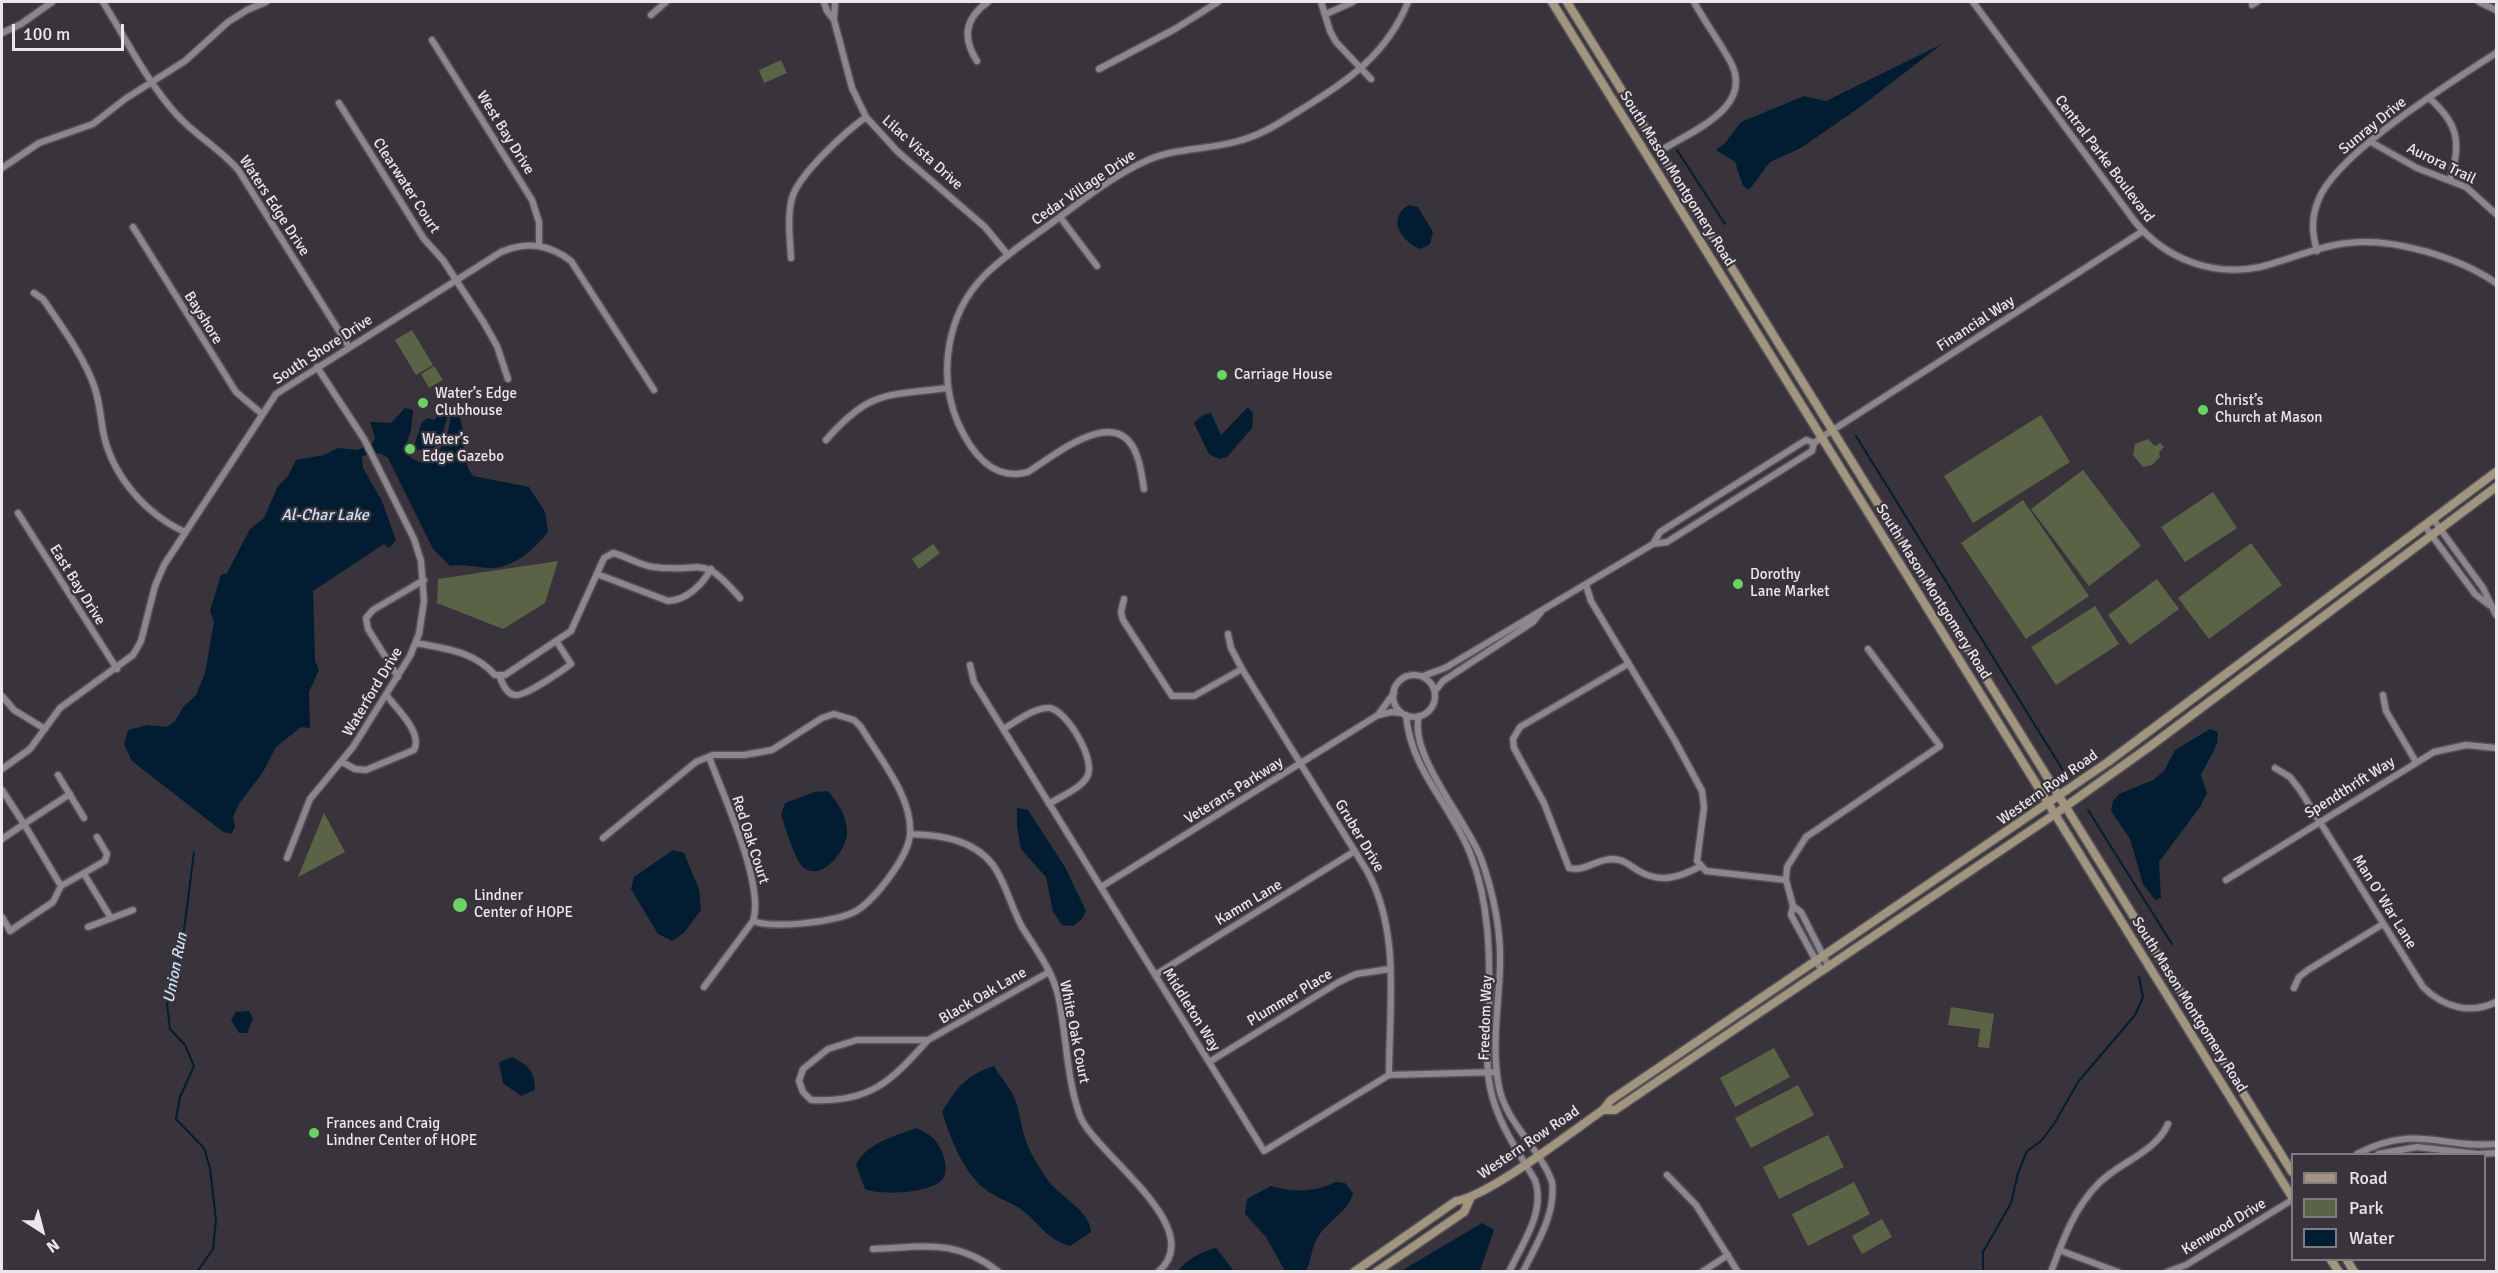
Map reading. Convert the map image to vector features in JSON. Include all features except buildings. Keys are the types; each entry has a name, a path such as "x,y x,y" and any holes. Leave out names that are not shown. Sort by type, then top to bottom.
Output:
{"main road":[{"name":"South Mason Montgomery Road","path":"1551,2 1818,440 2049,804 2291,1197"},
{"name":"South Mason Montgomery Road","path":"1567,2 2291,1170"},
{"name":"Western Row Road","path":"1354,1272 1455,1202 1470,1199 1524,1160 1538,1154 1603,1110 1611,1100 1818,958 2059,797 2496,472"},
{"name":"Western Row Road","path":"1603,1110 1615,1110 1824,967 2055,814 2149,747 2496,487"},
{"name":"Western Row Road","path":"1376,1272 1464,1212 1470,1199"}],"street":[{"path":"2,33 21,24 52,2"},
{"name":"Waters Edge Drive","path":"103,2 177,115 217,147 239,171 349,347"},
{"path":"2,168 39,144 93,123 185,61 235,17 266,2"},
{"path":"651,15 666,2"},
{"name":"Lilac Vista Drive","path":"824,2 834,20"},
{"name":"Lilac Vista Drive","path":"835,2 834,20 852,88 866,117 891,146 985,227 1008,255"},
{"path":"977,61 968,42 968,26 975,12 988,2"},
{"path":"1099,69 1175,29 1218,2"},
{"path":"1321,2 1336,42 1371,79"},
{"path":"1326,14 1353,2"},
{"name":"Cedar Village Drive","path":"1144,489 1137,456 1123,435 1115,431 1093,434 1028,472 1018,475 995,471 982,460 960,426 948,387 948,350 957,318 973,289 1008,255 1114,179 1148,160 1175,152 1234,142 1258,134 1340,86 1362,69 1389,38 1408,2"},
{"path":"1660,151 1724,110 1736,90 1737,78 1731,62 1694,2"},
{"name":"Central Parke Boulevard","path":"1973,2 2143,231 2175,256 2216,269 2259,267 2349,243 2395,245 2439,256 2478,271 2496,283"},
{"path":"2479,2 2496,10"},
{"name":"West Bay Drive","path":"432,40 532,200 539,222 539,245"},
{"name":"Sunray Drive","path":"2317,251 2312,224 2319,199 2338,170 2429,98 2496,53"},
{"path":"2429,98 2446,113 2455,133 2454,168 2450,180"},
{"name":"Clearwater Court","path":"339,103 424,239 456,279 497,346 508,379"},
{"path":"791,258 790,207 795,191 836,144 866,117"},
{"name":"Aurora Trail","path":"2372,142 2416,168 2450,180 2478,196 2496,214"},
{"path":"1060,217 1097,266"},
{"name":"Bayshore","path":"133,227 236,392 262,414"},
{"name":"Financial Way","path":"1818,440 2143,231"},
{"path":"539,245 562,254 579,270 654,390"},
{"name":"South Shore Drive","path":"2,769 30,749 60,708 117,669 133,655 139,646 159,575 262,414 285,387 456,279 512,247 539,245"},
{"path":"34,293 43,299 91,377 99,399 108,449 131,489 150,511 185,532"},
{"name":"Waterford Drive","path":"287,858 307,804 342,762 387,696 416,642 423,618 424,580 414,539 375,458 317,367"},
{"path":"825,440 845,418 867,401 889,395 948,387"},
{"path":"1405,714 1396,705 1394,693 1404,677 1423,676 1445,668 1653,544 1667,542 1812,451 1818,440 1806,440 1724,491 1660,532 1653,544"},
{"name":"East Bay Drive","path":"18,513 117,669"},
{"path":"2433,519 2483,588 2489,605 2496,615"},
{"path":"2424,525 2475,594 2489,605"},
{"path":"500,676 557,642 575,626 604,558 613,553 650,566 711,569 740,598"},
{"path":"597,574 668,601 694,590 711,569"},
{"path":"398,677 368,629 366,618 373,610 424,580"},
{"path":"1586,585 1591,601 1674,739 1702,791 1704,807 1697,861 1707,871 1786,880"},
{"path":"1124,599 1121,612 1123,620 1172,696 1194,696 1242,669"},
{"path":"1378,715 1391,711 1419,716 1430,710 1435,691 1443,681 1533,622 1541,612"},
{"name":"Gruber Drive","path":"1228,634 1231,648 1242,669 1375,885 1389,930 1389,1075"},
{"path":"416,642 474,656 500,676 510,693 515,695 525,693 571,664 557,642"},
{"path":"1824,967 1791,915 1793,906 1786,880 1787,867 1806,837 1940,746 1868,649"},
{"path":"1628,664 1520,727 1513,739 1514,748 1544,803 1569,868 1576,869 1600,860 1618,859 1654,878 1669,878 1680,876 1701,866"},
{"name":"Middleton Way","path":"970,665 974,682 1264,1151 1389,1075"},
{"path":"1423,676 1435,691"},
{"name":"Veterans Parkway","path":"1101,887 1378,715 1394,693"},
{"path":"2383,695 2386,711 2416,762"},
{"path":"2,696 14,710 45,729"},
{"path":"342,762 355,769 366,770 414,750 416,746 414,735 387,696"},
{"path":"1003,729 1031,713 1049,708 1057,710 1065,717 1085,750 1091,767 1087,777 1080,785 1049,804"},
{"path":"603,838 665,791 682,773 709,757 725,753 744,755 772,750 822,718 834,714 854,720 861,728 901,793 910,834 905,853 868,902 853,913 837,918 766,926 753,921 704,987"},
{"name":"Freedom Way","path":"1405,714 1412,750 1420,768 1458,826 1477,874 1489,940 1488,1073 1497,1111 1537,1186 1539,1203 1509,1272"},
{"name":"Freedom Way","path":"1419,716 1416,734 1421,750 1468,828 1486,873 1496,912 1500,962 1497,1072 1504,1102 1538,1154 1552,1182 1553,1198 1550,1215 1523,1272"},
{"name":"Spendthrift Way","path":"2226,880 2416,762 2455,746 2477,744 2496,748"},
{"name":"Red Oak Court","path":"709,757 753,879 756,897 753,921"},
{"name":"Man O’ War Lane","path":"2276,768 2294,781 2416,978 2435,998 2445,1004 2467,1009 2496,1002"},
{"path":"58,775 84,818"},
{"path":"2,789 61,886"},
{"path":"2,839 70,794"},
{"name":"White Oak Court","path":"910,834 949,838 981,852 994,866 1021,924 1049,972 1058,997 1065,1057 1075,1103 1084,1125 1094,1139 1140,1185 1170,1234 1170,1256 1158,1272"},
{"path":"2,917 10,931 53,902 61,886 105,861 107,854 97,837"},
{"name":"Kamm Lane","path":"1155,975 1355,851"},
{"path":"1477,874 1486,873"},
{"path":"84,874 111,918"},
{"path":"1793,906 1801,912 1818,958"},
{"path":"88,927 133,910"},
{"path":"2294,988 2299,977 2307,970 2383,924"},
{"name":"Plummer Place","path":"1209,1062 1339,982 1356,974 1390,969"},
{"name":"Black Oak Lane","path":"928,1040 857,1040 828,1049 803,1069 799,1081 803,1092 811,1100 828,1101 865,1094 880,1087 898,1072 928,1040 1049,972"},
{"path":"1389,1075 1497,1072"},
{"path":"2051,1272 2073,1218 2092,1190 2112,1171 2159,1139 2168,1124"},
{"path":"2362,1153 2384,1143 2417,1137 2478,1145 2496,1144"},
{"path":"2388,1153 2417,1147 2462,1153"},
{"path":"1666,1175 1696,1205 1738,1272"},
{"name":"Kenwood Drive","path":"2170,1271 2210,1251 2291,1200"},
{"path":"873,1249 954,1247 975,1255 999,1272"},
{"path":"2059,1250 2118,1272"},
{"path":"1702,1272 1728,1256"}],"green space":[{"path":"781,60 787,73 764,83 759,70"},
{"path":"412,330 433,365 416,375 395,340"},
{"path":"434,366 443,380 429,388 421,374"},
{"path":"2041,415 2070,462 1973,523 1944,476"},
{"path":"2148,439 2155,446 2160,443 2164,447 2159,452 2160,457 2152,465 2143,467 2133,455 2135,444"},
{"path":"2083,470 2141,546 2089,586 2031,509"},
{"path":"2213,492 2237,528 2185,562 2161,527"},
{"path":"2023,500 2089,596 2026,639 1961,543"},
{"path":"2251,543 2282,585 2209,639 2178,598"},
{"path":"933,544 940,553 919,569 912,559"},
{"path":"558,561 545,603 503,629 437,603 438,579"},
{"path":"2157,579 2179,609 2130,645 2108,615"},
{"path":"2095,606 2119,644 2056,685 2031,647"},
{"path":"324,813 345,852 298,877"},
{"path":"1951,1007 1994,1014 1989,1048 1978,1047 1980,1029 1948,1025"},
{"path":"1774,1048 1790,1077 1735,1107 1720,1078"},
{"path":"1798,1085 1814,1115 1751,1148 1735,1118"},
{"path":"1828,1135 1844,1167 1779,1199 1763,1167"},
{"path":"1854,1182 1870,1214 1808,1246 1792,1214"},
{"path":"1882,1219 1892,1237 1862,1254 1852,1236"}],"water":[{"path":"1942,44 1860,107 1801,148 1770,162 1749,190 1743,186 1735,162 1716,150 1725,143 1741,122 1804,96 1826,101"},
{"path":"1409,205 1418,207 1433,232 1430,244 1421,249 1407,241 1397,223 1402,210"},
{"path":"440,407 449,411 440,444 428,451 415,449 422,422 428,418 435,420"},
{"path":"1248,407 1253,413 1252,428 1227,457 1219,459 1209,454 1194,423 1203,415 1211,413 1221,435"},
{"name":"Al-Char Lake","path":"405,408 413,410 411,430 405,448 411,458 422,463 435,454 447,436 450,414 458,413 463,429 465,460 473,476 529,487 545,512 548,532 522,557 505,566 488,568 450,566 433,549 388,458 380,453 362,456 363,468 382,501 396,540 389,548 384,544 313,591 315,661 319,670 309,692 310,728 301,727 276,747 263,772 239,804 233,817 235,827 231,834 222,831 132,761 124,744 128,730 148,725 167,727 175,721 184,706 196,695 205,673 214,622 210,611 221,575 227,573 250,529 264,518 278,486 288,476 296,460 324,455 338,448 357,450 371,445 375,438 370,422 391,423"},
{"path":"2210,729 2218,732 2217,744 2201,775 2207,793 2200,807 2159,862 2161,898 2155,900 2143,884 2130,839 2111,811 2113,801 2119,794 2153,780 2164,771 2175,750"},
{"path":"828,791 844,815 847,827 846,840 832,862 825,868 810,871 800,863 781,815 785,803 814,792"},
{"path":"1017,808 1028,810 1065,867 1086,911 1082,919 1073,926 1062,925 1053,912 1046,877 1021,849 1017,827"},
{"path":"673,850 684,853 699,889 701,910 684,933 672,941 658,934 631,889 634,877"},
{"path":"249,1011 253,1019 247,1033 239,1033 231,1020 236,1012"},
{"path":"512,1057 532,1073 535,1090 521,1096 503,1083 499,1062"},
{"path":"994,1066 1015,1099 1027,1143 1047,1179 1080,1210 1089,1224 1091,1232 1070,1246 1049,1235 1018,1207 980,1185 972,1177 954,1145 942,1112 963,1083 975,1074"},
{"path":"917,1128 931,1137 939,1147 946,1171 942,1180 927,1188 905,1192 893,1193 865,1189 856,1165 860,1158 866,1151 882,1141"},
{"path":"1336,1182 1345,1183 1353,1193 1350,1200 1320,1234 1314,1244 1306,1271 1285,1271 1266,1237 1245,1214 1247,1199 1271,1186 1288,1190 1304,1190 1320,1188"},
{"path":"1482,1223 1494,1230 1480,1271 1401,1271"},
{"path":"1216,1248 1234,1271 1178,1271 1195,1256"}],"waterway":[{"path":"1677,150 1725,224"},
{"path":"1856,436 2064,772"},
{"path":"2088,810 2172,944"},
{"name":"Union Run","path":"194,852 182,946 167,1004 170,1029 185,1045 194,1066 180,1097 176,1119 204,1148 210,1168 216,1220 213,1249 197,1272"},
{"path":"1983,1272 1983,1252 2011,1203 2018,1173 2027,1151 2041,1141 2054,1124 2078,1082 2135,1015 2143,997 2139,977"}],"place":[{"name":"Carriage House","path":"1222,375"},
{"name":"Water’s Edge Clubhouse","path":"423,403"},
{"name":"Christ’s Church at Mason","path":"2203,410"},
{"name":"Water’s Edge Gazebo","path":"410,449"},
{"name":"Dorothy Lane Market","path":"1738,584"},
{"name":"Lindner Center of HOPE","path":"460,905"},
{"name":"Frances and Craig Lindner Center of HOPE","path":"314,1133"}]}
